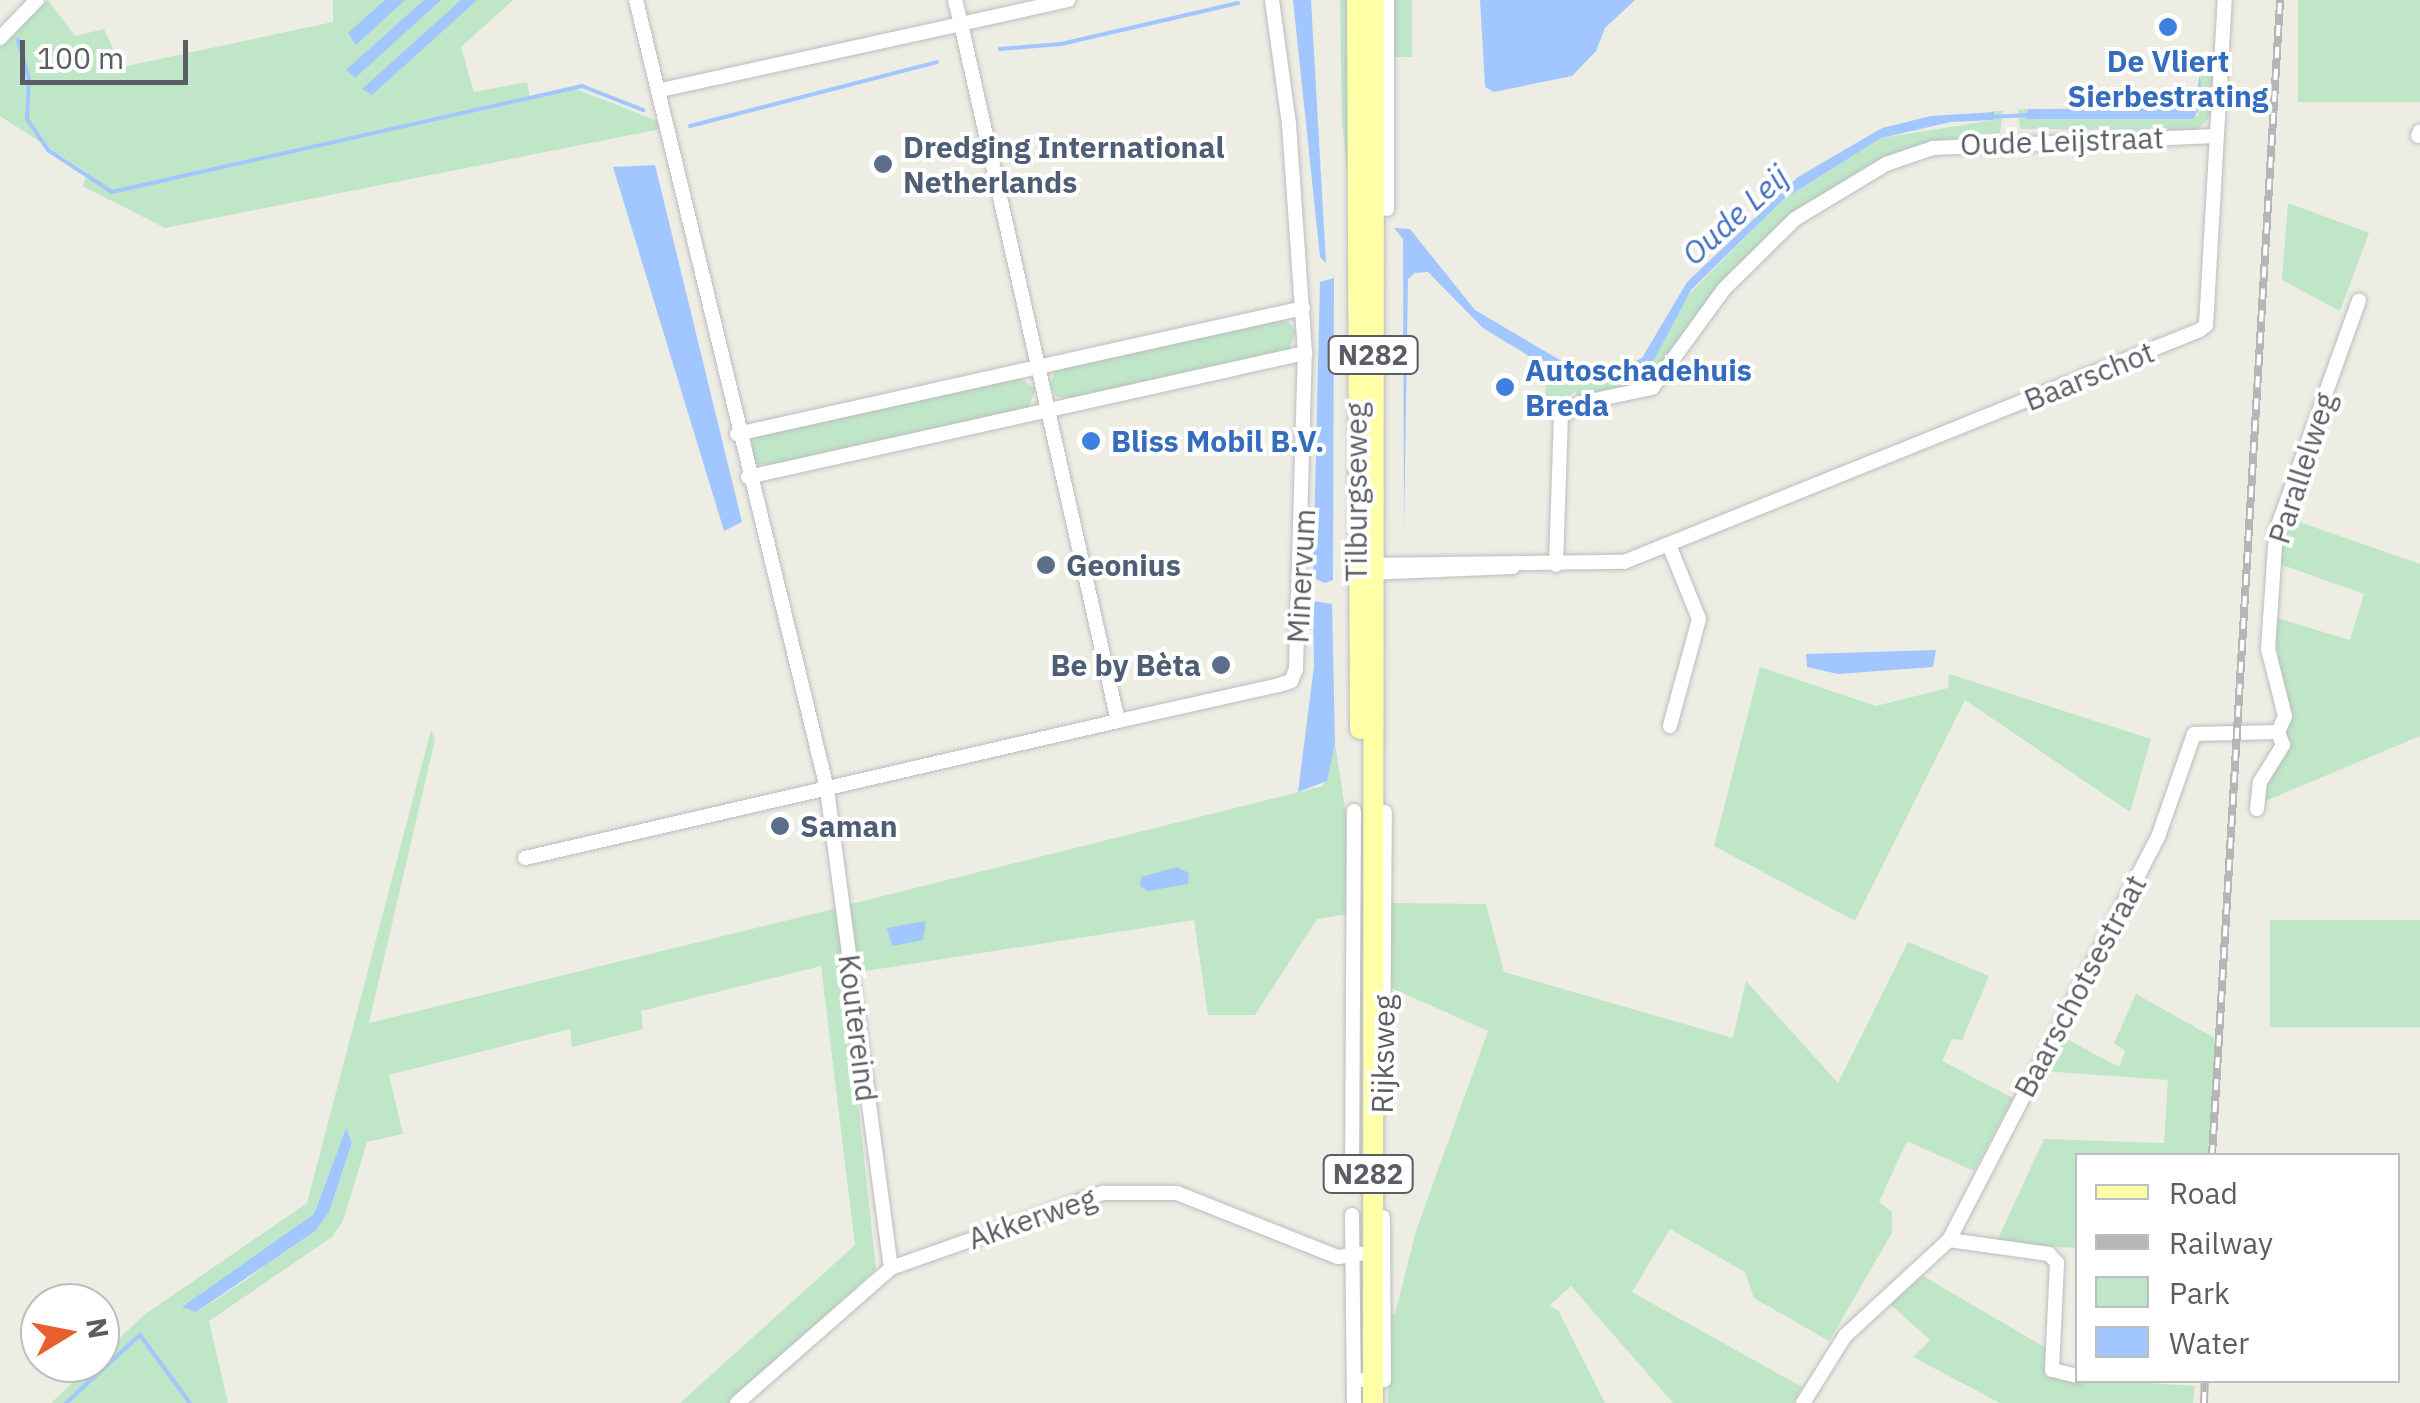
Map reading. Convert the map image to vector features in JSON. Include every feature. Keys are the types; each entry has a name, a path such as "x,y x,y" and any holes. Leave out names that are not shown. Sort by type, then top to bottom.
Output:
{"main road":[{"name":"Tilburgseweg","path":"1357,0 1369,808"},
{"name":"Tilburgseweg","path":"1367,569 1374,0"},
{"name":"Rijksweg","path":"1369,808 1374,957 1362,1040 1361,1255 1368,1308 1368,1380 1372,1403"},
{"name":"Rijksweg","path":"1363,1403 1368,1380"}],"street":[{"path":"0,38 37,0"},
{"path":"636,0 661,90 748,477 828,789"},
{"path":"955,0 1118,722"},
{"path":"661,90 1068,0"},
{"name":"Minervum","path":"525,858 1291,681 1302,588 1305,353 1272,0"},
{"path":"1387,209 1388,0"},
{"name":"Baarschot","path":"1367,569 1484,574 1528,564 1624,562 2200,330 2206,325 2224,0"},
{"name":"Oude Leijstraat","path":"1556,565 1562,417 1580,403 1652,388 1724,289 1795,219 1886,164 1933,148 1991,141 2216,136"},
{"name":"Parallelweg","path":"2257,809 2260,782 2280,757 2278,732 2285,716 2268,649 2276,531 2359,300"},
{"path":"738,434 1303,308"},
{"path":"748,477 1305,353"},
{"path":"1669,545 1698,619 1670,726"},
{"name":"Baarschotsestraat","path":"1803,1403 1844,1336 1949,1240 2158,837 2201,729 2278,732"},
{"name":"Koutereind","path":"828,789 892,1268"},
{"name":"Rijksweg","path":"1352,1184 1362,1040 1369,808"},
{"name":"Rijksweg","path":"1368,1380 1384,1380 1374,957"},
{"name":"Akkerweg","path":"737,1403 892,1268 1104,1193 1141,1189 1191,1197 1265,1232 1361,1255"},
{"name":"Rijksweg","path":"1352,1215 1361,1255 1354,1403"},
{"path":"1949,1240 2050,1254 2057,1263 2052,1370 2075,1375"}],"green space":[{"path":"48,0 75,36 104,29 122,67 333,22 333,0 513,0 461,47 474,92 527,82 530,98 576,89 660,122 661,129 165,228 82,186 88,173 0,116 0,47"},
{"path":"1340,0 1351,0 1349,189 1342,118"},
{"path":"1393,0 1412,0 1412,57 1393,57"},
{"path":"2298,0 2420,0 2420,102 2298,102"},
{"path":"2201,68 2215,72 2212,116 2196,130 2020,129 2018,110 2028,109 2026,119 2198,116"},
{"path":"1991,111 2003,111 2000,133 1941,140 1868,165 1778,225 1727,276 1649,382 1580,397 1575,392 1545,411 1546,367 1591,382 1645,369 1687,296 1784,199 1881,138 1994,120"},
{"path":"2288,203 2369,233 2340,311 2282,280"},
{"path":"1273,320 1287,321 1296,331 1289,350 1076,399 1056,397 1050,385 1055,370"},
{"path":"1020,378 1036,389 1028,408 775,465 756,464 749,452 754,437"},
{"path":"2288,518 2420,564 2420,736 2263,802 2264,785 2288,751 2274,617 2350,640 2364,594 2277,563"},
{"path":"1760,667 1876,706 1948,688 1949,674 2151,739 2130,812 1965,700 1855,921 1714,846"},
{"path":"431,730 435,739 369,1023 837,908 876,1269 730,1403 680,1403 855,1245 821,966 641,1011 643,1029 572,1047 570,1029 389,1075 403,1134 367,1142 343,1221 332,1237 209,1321 228,1403 51,1403 72,1383 120,1383 120,1338 144,1315 307,1203","holes":["346,1128 352,1144 329,1212 249,1278 197,1312 183,1307 314,1214"]},
{"path":"1335,743 1346,814 1347,914 1317,919 1255,1015 1208,1015 1194,920 859,972 847,905 1323,786"},
{"path":"1390,903 1486,904 1504,972 1733,1038 1746,981 1838,1083 1908,942 1989,976 1962,1040 1952,1039 1942,1061 2013,1098 1974,1171 1907,1141 1879,1202 1892,1212 1892,1233 1829,1341 1754,1298 1745,1272 1670,1229 1632,1292 1802,1387 1794,1403 1673,1403 1571,1286 1549,1306 1558,1310 1605,1403 1388,1403 1389,1315 1395,1314 1416,1231 1488,1031 1389,987"},
{"path":"2270,920 2420,920 2420,1027 2270,1027"},
{"path":"2136,994 2220,1041 2213,1153 2075,1153 2075,1248 1996,1243 2044,1139 2164,1143 2168,1080 2043,1071 2061,1036 2119,1067 2125,1051 2114,1043"},
{"path":"1923,1276 2046,1348 2045,1376 2075,1378 2075,1383 2195,1386 2193,1403 2000,1403 1913,1357 1930,1340 1890,1304"}],"water":[{"path":"385,0 405,0 356,45 348,33"},
{"path":"424,0 441,0 355,78 346,70"},
{"path":"461,0 477,0 372,95 362,89"},
{"path":"1293,0 1311,0 1326,263 1320,257"},
{"path":"1480,0 1635,0 1605,28 1596,51 1572,76 1494,92 1485,87"},
{"path":"2200,74 2202,104 2193,119 2026,119 2028,109 2194,108"},
{"path":"1994,112 1994,120 1951,122 1881,138 1784,199 1691,290 1654,360 1630,376 1591,382 1558,374 1483,328 1428,272 1415,273 1408,279 1404,531 1403,239 1394,228 1410,229 1475,310 1570,366 1614,371 1642,358 1687,282 1798,177 1882,128 1931,116"},
{"path":"655,165 742,522 724,531 613,167"},
{"path":"1334,278 1333,580 1325,583 1313,578 1320,282"},
{"path":"1313,601 1332,604 1335,743 1327,781 1298,792 1314,666"},
{"path":"1936,650 1933,667 1838,674 1807,667 1806,654"},
{"path":"1177,867 1189,873 1188,884 1148,891 1140,886 1141,877"},
{"path":"926,921 923,940 892,946 887,928"},
{"path":"346,1128 352,1143 329,1212 315,1231 196,1312 182,1307 314,1214"}],"waterway":[{"path":"1000,49 1061,44 1238,3"},
{"path":"18,40 29,79 27,119 48,150 112,192 582,86 643,110"},
{"path":"690,126 937,62"},
{"name":"Oude Leij","path":"1990,117 2031,115"},
{"path":"66,1403 140,1335 190,1403"}],"railway":[{"path":"2212,1153 2280,0"},
{"path":"2204,1403 2205,1383"}],"place":[{"name":"De Vliert Sierbestrating","path":"2168,27"},
{"name":"Dredging International Netherlands","path":"883,164"},
{"name":"Autoschadehuis Breda","path":"1505,387"},
{"name":"Bliss Mobil B.V.","path":"1091,441"},
{"name":"Geonius","path":"1046,565"},
{"name":"Be by Bèta","path":"1221,665"},
{"name":"Saman","path":"780,826"}]}
